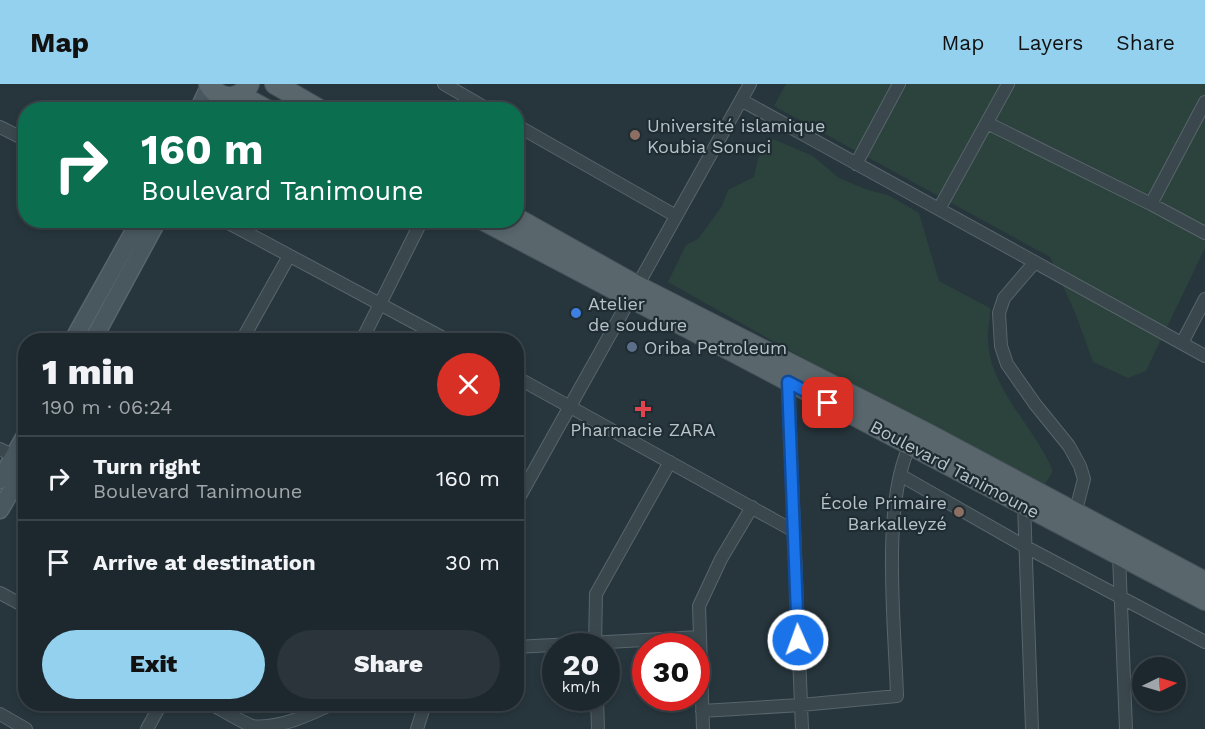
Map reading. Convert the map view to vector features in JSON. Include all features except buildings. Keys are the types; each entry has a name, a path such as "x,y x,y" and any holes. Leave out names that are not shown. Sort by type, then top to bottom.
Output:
{"main road":[{"path":"275,84 306,102"},
{"path":"202,102 210,85 221,96 238,96"},
{"name":"Boulevard Tanimoune","path":"524,223 634,292 788,382 1205,600"},
{"path":"77,333 136,228"},
{"path":"97,333 154,228"},
{"name":"Boulevard Tanimoune","path":"500,228 938,439 1205,582"},
{"path":"0,480 13,457"},
{"path":"0,510 13,457"}],"street":[{"path":"444,84 475,102"},
{"path":"524,489 750,84"},
{"path":"856,164 899,84"},
{"path":"939,209 1008,84"},
{"path":"741,100 1205,356"},
{"path":"1151,204 1205,102"},
{"path":"987,123 1205,233"},
{"path":"0,126 18,136"},
{"path":"524,130 676,216"},
{"path":"238,228 434,333"},
{"path":"366,333 418,228"},
{"path":"246,333 289,256"},
{"path":"1035,262 1004,298 999,313 1001,346 1007,364 1069,446 1080,466 1084,479 1075,514"},
{"path":"1182,343 1205,299"},
{"path":"524,381 794,531"},
{"path":"788,382 802,729"},
{"path":"710,711 897,696 892,557 894,516 900,475 910,445"},
{"path":"595,633 596,594 670,462"},
{"path":"900,475 1026,547 1205,642"},
{"path":"1024,505 1032,729"},
{"path":"699,633 699,606 721,559 752,507"},
{"path":"1119,556 1126,729"},
{"path":"0,593 18,603"},
{"path":"524,647 542,646"},
{"path":"147,729 157,711"},
{"path":"224,711 255,727 269,729 285,726 317,711"},
{"path":"417,729 423,711"},
{"path":"597,711 598,729"},
{"path":"702,711 703,729"},
{"path":"0,714 26,729"}],"green space":[{"path":"786,84 1205,84 1205,248 1146,371 1128,378 1093,362 1076,315 1050,257 774,106"},
{"path":"773,139 813,156 839,178 868,190 888,195 919,213 939,281 990,308 988,336 996,375 1053,471 1045,484 810,362 668,282 686,245 698,239 722,206 728,190 754,177 758,159 767,140"}],"place":[{"name":"Université islamique Koubia Sonuci","path":"635,135"},
{"name":"Atelier de soudure","path":"576,313"},
{"name":"Oriba Petroleum","path":"632,347"},
{"name":"Pharmacie ZARA","path":"643,409"},
{"name":"École Primaire Barkalleyzé","path":"959,512"}],"route":[{"path":"798,640 788,382 828,403"}]}
